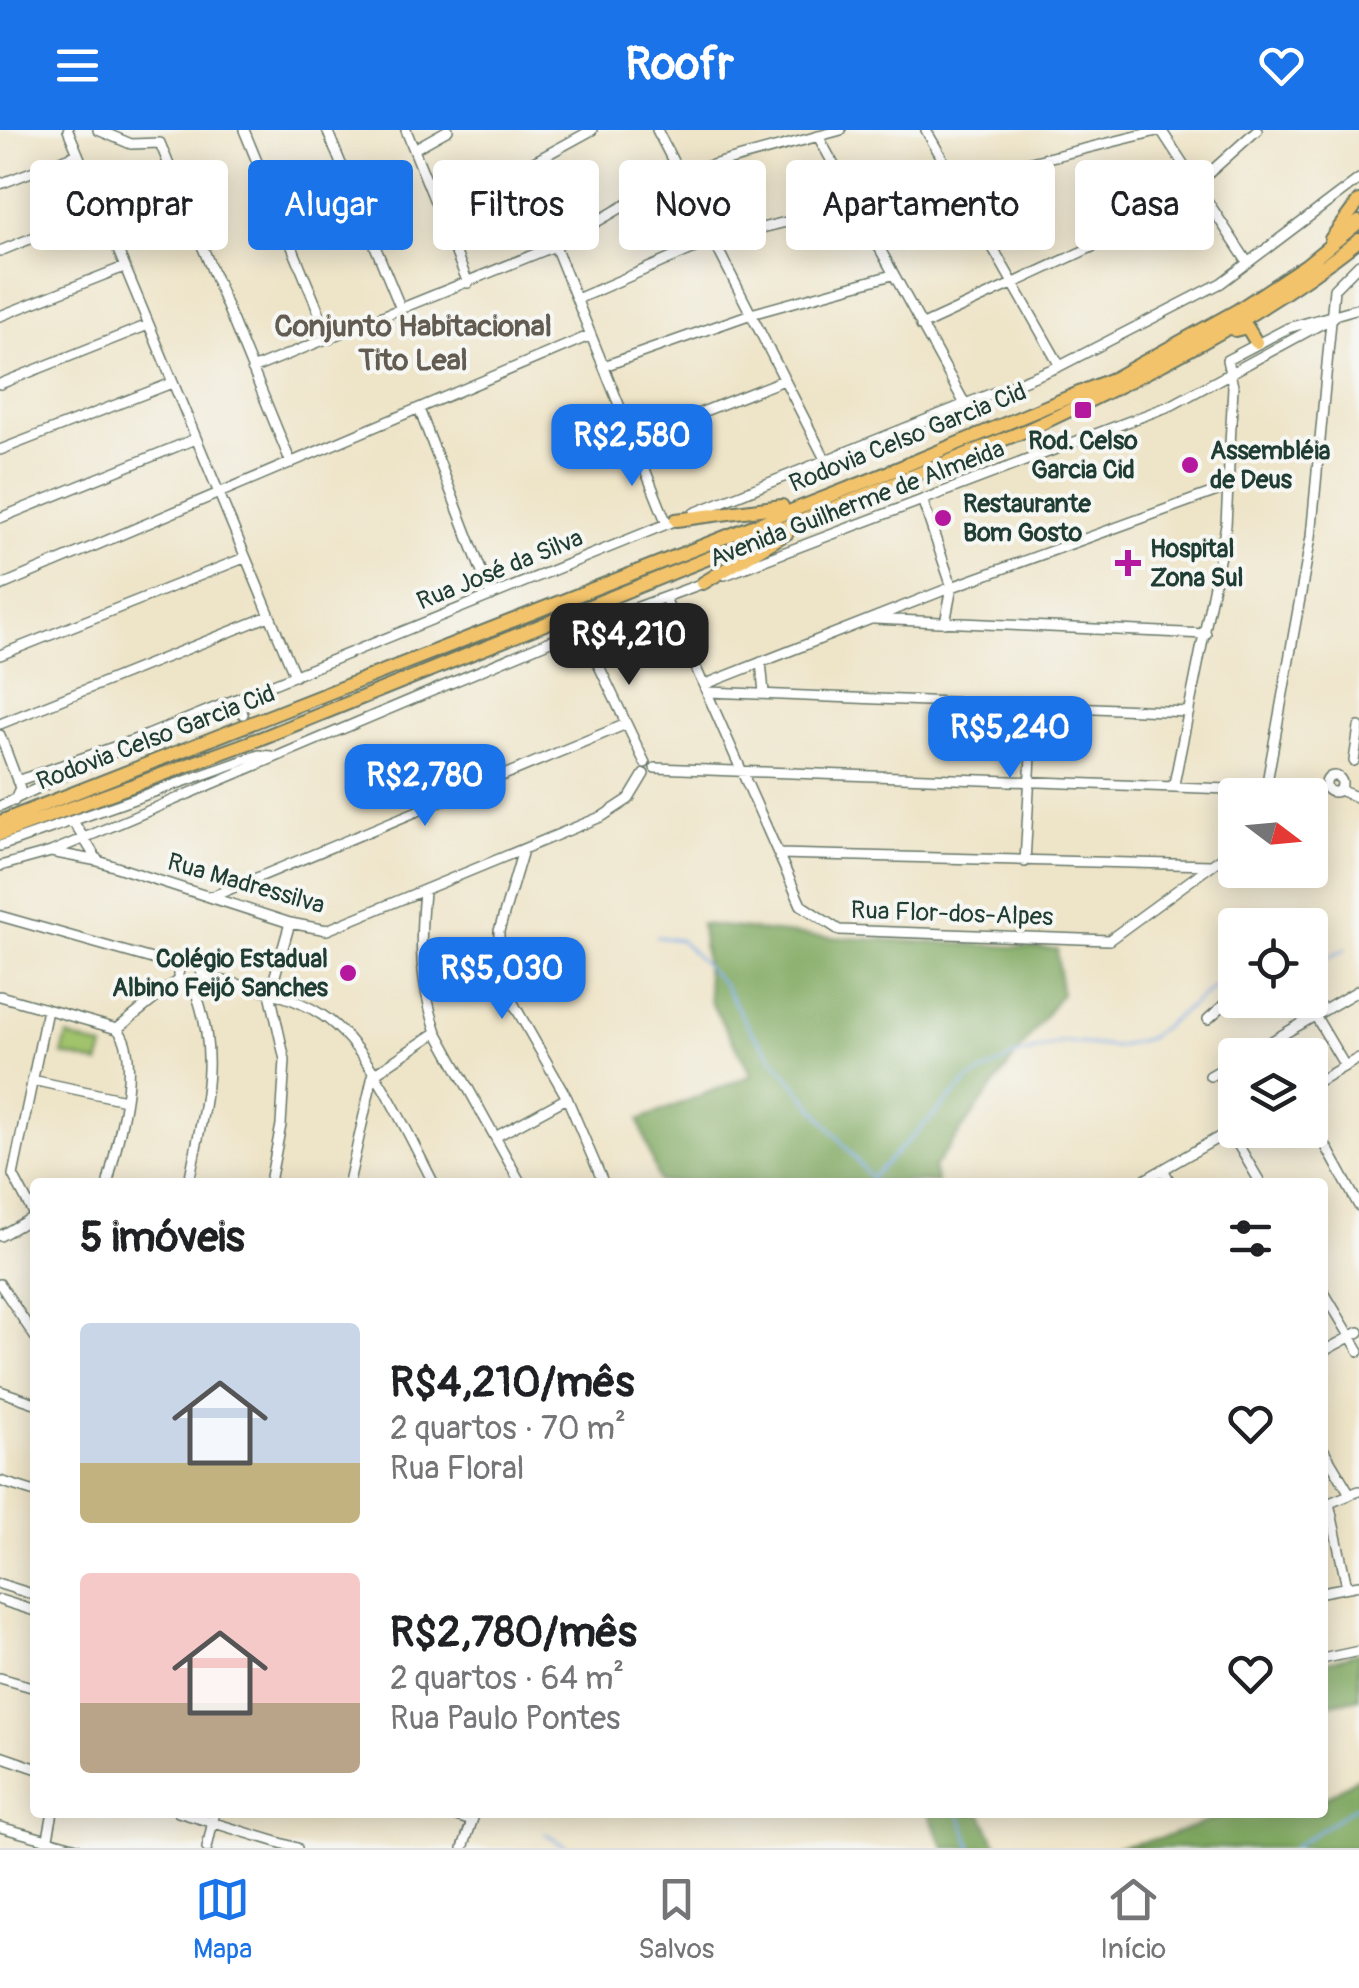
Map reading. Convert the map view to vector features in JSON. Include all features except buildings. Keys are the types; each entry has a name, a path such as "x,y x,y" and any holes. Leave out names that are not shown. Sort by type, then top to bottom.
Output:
{"highway":[{"path":"1320,254 1359,201"},
{"name":"Rodovia Celso Garcia Cid","path":"0,822 870,480 1115,378 1238,310 1359,222"},
{"name":"Rodovia Celso Garcia Cid","path":"0,834 241,746 1032,428 1139,378 1298,286 1359,240"},
{"path":"1139,378 1178,363 1240,327 1252,330 1256,342"},
{"path":"672,522 756,512 870,480"},
{"path":"704,583 786,533 858,498"}],"street":[{"path":"68,130 80,160"},
{"path":"98,130 131,144 160,143"},
{"path":"164,130 160,143 291,463"},
{"path":"244,130 330,338"},
{"path":"327,130 401,309"},
{"path":"406,130 433,192"},
{"path":"414,148 448,130"},
{"path":"538,160 592,130"},
{"path":"657,130 673,160"},
{"path":"731,160 840,130"},
{"path":"926,130 943,160"},
{"path":"1037,160 1161,130 1181,160"},
{"path":"1214,169 1257,130"},
{"path":"818,136 830,160"},
{"path":"0,184 78,154"},
{"name":"Rua José da Silva","path":"148,735 1060,366 1221,283 1359,179"},
{"path":"1214,210 1248,263"},
{"path":"0,252 30,240"},
{"path":"117,250 294,676"},
{"path":"456,250 468,283"},
{"path":"252,370 546,250"},
{"path":"557,250 633,440 672,522"},
{"path":"577,300 690,250"},
{"path":"718,250 826,461"},
{"path":"878,250 966,406"},
{"path":"994,250 1060,366"},
{"path":"921,326 1088,250"},
{"path":"1268,778 1311,537 1334,289 1359,264"},
{"path":"0,316 124,267"},
{"path":"604,366 750,314 892,275"},
{"name":"Avenida Guilherme de Almeida","path":"1231,374 1228,360 1256,342 1288,328 1359,308"},
{"name":"Avenida Guilherme de Almeida","path":"259,755 274,757 582,628 1172,405 1334,317"},
{"path":"0,384 148,325"},
{"path":"0,586 591,335"},
{"path":"1174,784 1206,634 1228,488 1231,374"},
{"path":"633,440 784,380"},
{"path":"0,450 172,382"},
{"path":"419,409 491,596"},
{"path":"0,518 195,439"},
{"path":"707,688 760,662 952,587 1228,488"},
{"path":"923,502 952,587 945,623"},
{"path":"0,656 244,558"},
{"name":"Rua Flor-dos-Alpes","path":"665,598 801,904 838,930 1109,940 1218,861"},
{"path":"0,724 269,616"},
{"path":"869,619 1206,634"},
{"path":"582,628 644,769 1218,786"},
{"path":"760,662 764,692"},
{"path":"707,688 1189,712"},
{"path":"237,699 243,714"},
{"path":"1025,862 1034,703"},
{"path":"210,897 624,725"},
{"path":"1328,779 1357,760 1359,727"},
{"path":"17,781 148,735"},
{"path":"0,806 148,735"},
{"path":"0,736 20,788 14,801"},
{"path":"0,866 81,840 259,755"},
{"name":"Rodovia Celso Garcia Cid","path":"0,846 259,755"},
{"name":"Rua Madressilva","path":"51,852 98,861 290,923 333,929 603,816 629,799 644,769"},
{"path":"1334,776 1341,780 1339,790"},
{"path":"1328,787 1359,798"},
{"path":"51,852 46,850 44,840 76,822 81,840 98,861"},
{"path":"523,850 499,932 499,965 512,1001 568,1098 601,1178"},
{"path":"779,854 1211,866"},
{"path":"424,892 421,978 436,1032 518,1178"},
{"path":"0,916 180,967 198,967 203,976 270,993 321,1014 352,1044 373,1075 431,1178"},
{"path":"271,1178 285,1070 284,1039 270,993 290,923"},
{"path":"117,1029 178,980 180,967"},
{"path":"193,985 203,976"},
{"path":"178,980 193,985 204,1012 211,1060 190,1178"},
{"path":"1328,1009 1359,990"},
{"path":"0,996 117,1029 130,1050 109,1178"},
{"path":"30,1208 13,1175 47,1010"},
{"path":"1208,1019 1218,1010"},
{"path":"1278,1038 1314,1018"},
{"path":"1317,1018 1345,1066"},
{"path":"350,1178 373,1075 436,1032"},
{"path":"1328,1076 1359,1058"},
{"path":"1210,1076 1218,1072"},
{"path":"32,1080 124,1100"},
{"path":"497,1136 568,1098"},
{"path":"1147,1178 1218,1138"},
{"path":"1242,1148 1258,1178"},
{"path":"1327,1148 1359,1206"},
{"path":"1162,1169 1168,1178"},
{"path":"0,1236 30,1218"},
{"path":"0,1284 30,1329"},
{"path":"1328,1297 1355,1334 1359,1352"},
{"path":"1328,1349 1355,1334"},
{"path":"0,1391 30,1401"},
{"path":"1328,1456 1354,1493 1328,1503"},
{"path":"0,1481 30,1490"},
{"path":"1328,1512 1347,1586"},
{"path":"0,1584 30,1594"},
{"path":"1328,1591 1359,1584"},
{"path":"0,1600 30,1610"},
{"path":"1328,1658 1359,1651"},
{"path":"0,1678 30,1687"},
{"path":"0,1756 30,1766"},
{"path":"47,1844 52,1818"},
{"path":"207,1848 214,1818 296,1848"},
{"path":"462,1848 473,1818"},
{"path":"0,1827 47,1844 77,1848"}],"green space":[{"path":"701,924 812,936 1057,949 1061,994 933,1169 936,1178 658,1178 639,1120 752,1075 710,1001"},
{"path":"67,1036 104,1048 99,1064 62,1054"},
{"path":"1359,1652 1359,1698 1328,1705 1328,1661"},
{"path":"1359,1777 1359,1848 1115,1848 1168,1836 1217,1818 1328,1818 1328,1796"},
{"path":"930,1818 983,1818 998,1848 945,1848"}],"waterway":[{"path":"657,937 681,940 724,985 749,1028 870,1177"},
{"path":"1328,958 1346,949"},
{"path":"871,1178 969,1080 1014,1056 1064,1042 1116,1047 1149,1038 1218,984"},
{"path":"1293,1848 1359,1804"},
{"path":"961,1818 972,1848"},
{"path":"545,1834 568,1848"}],"tunnel":[{"path":"243,714 256,749"}],"place":[{"name":"Rod. Celso Garcia Cid","path":"1083,410"},
{"name":"Assembléia de Deus","path":"1190,465"},
{"name":"Restaurante Bom Gosto","path":"943,518"},
{"name":"Hospital Zona Sul","path":"1128,563"},
{"name":"Colégio Estadual Albino Feijó Sanches","path":"348,973"}],"district":[{"name":"Conjunto Habitacional Tito Leal","path":"413,343"}]}
